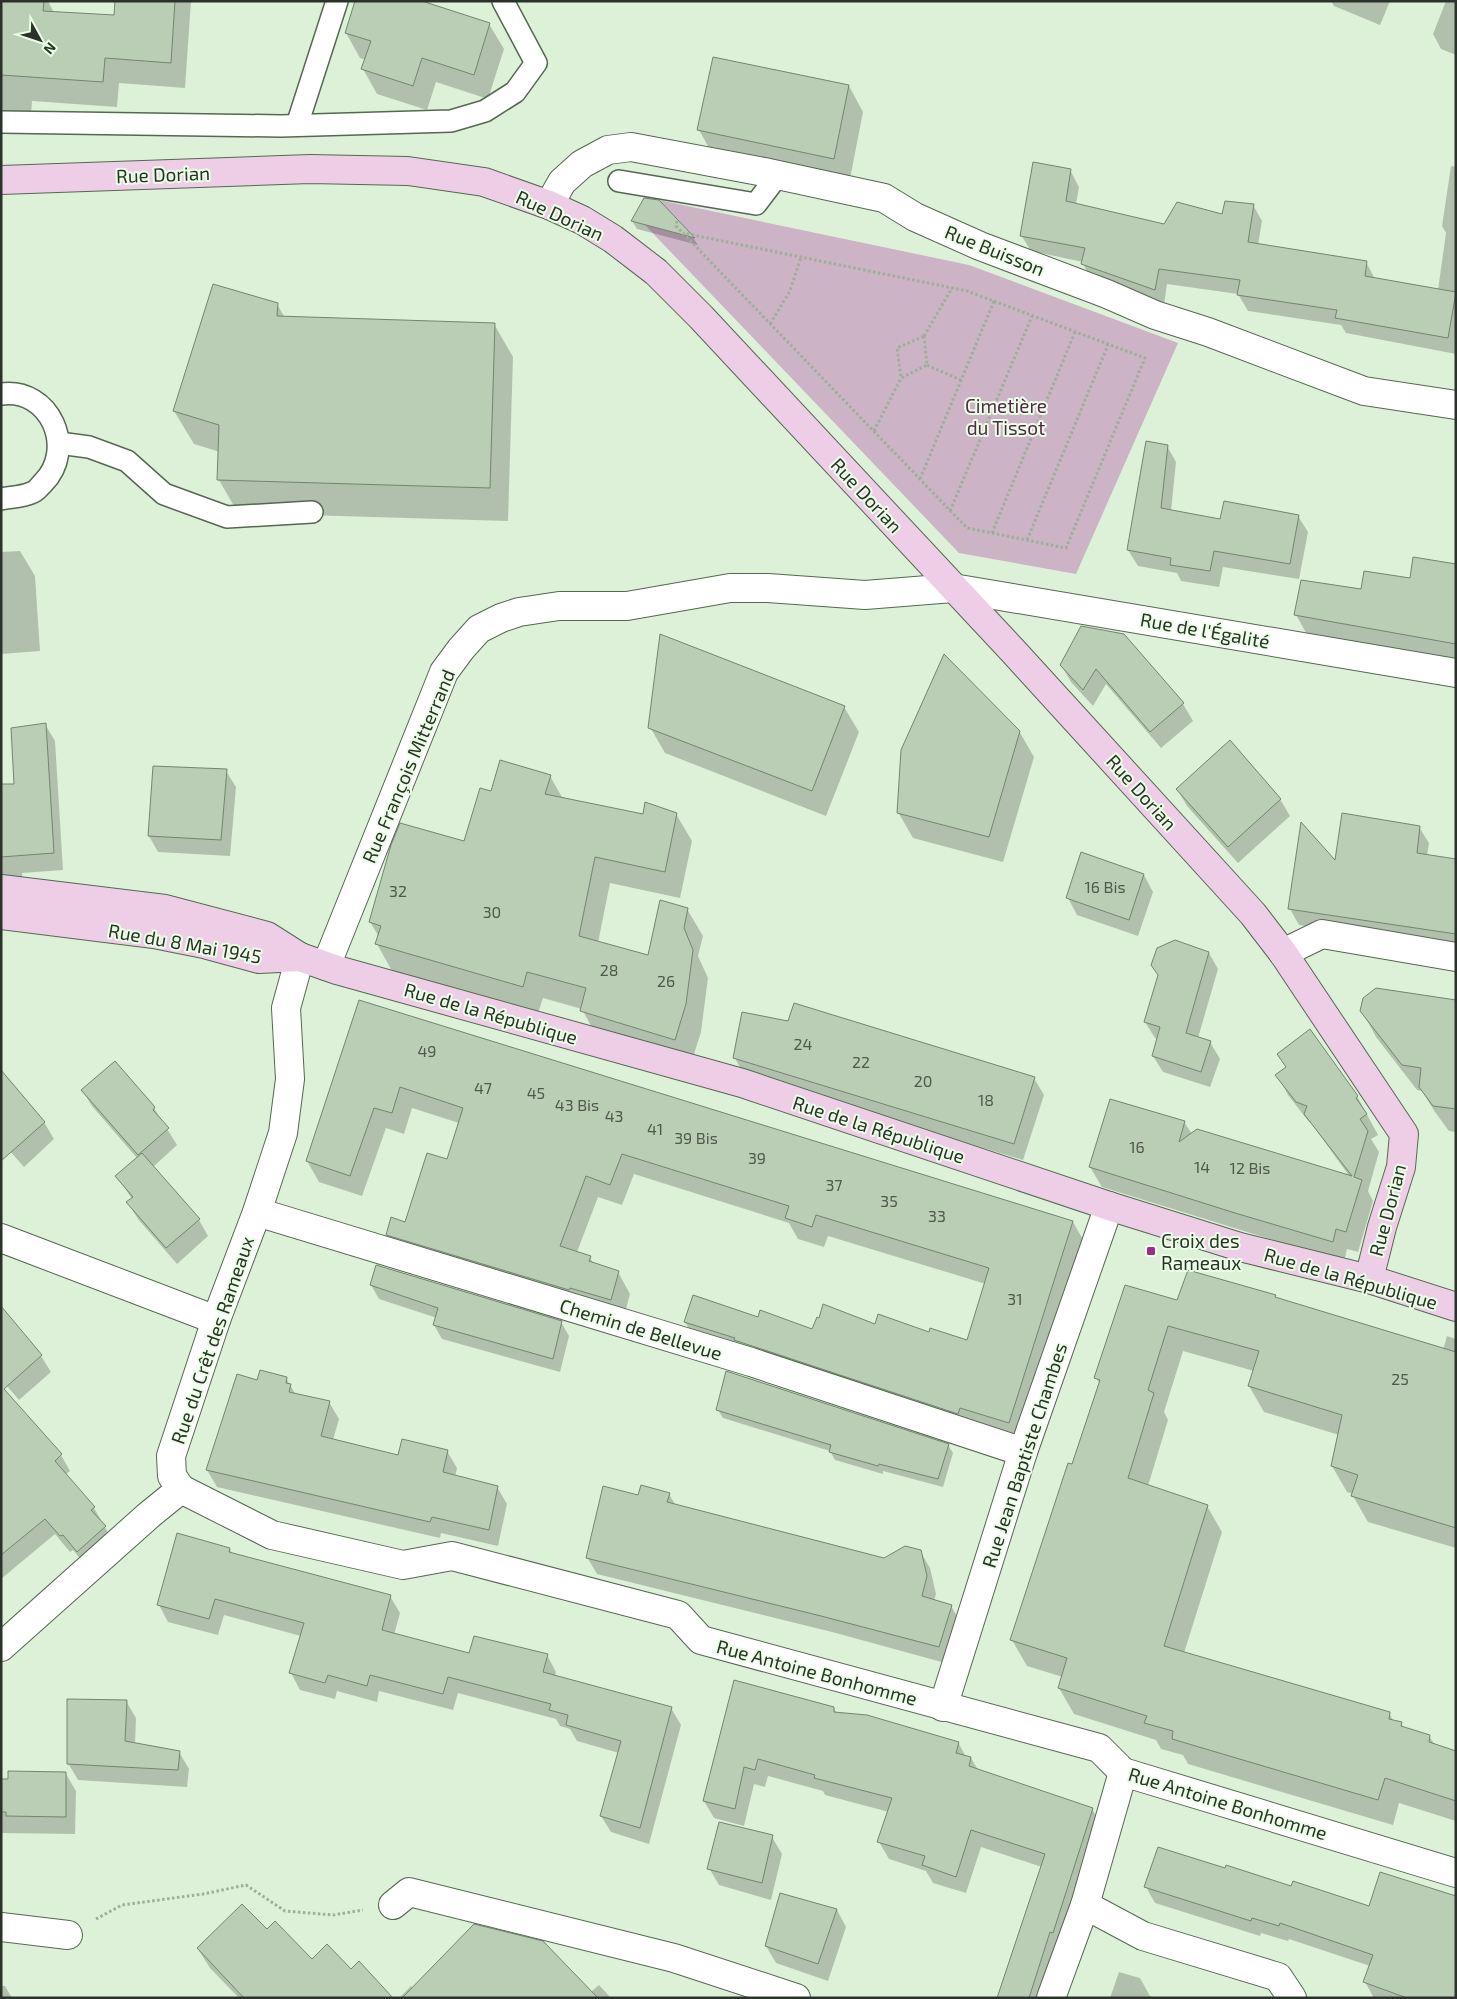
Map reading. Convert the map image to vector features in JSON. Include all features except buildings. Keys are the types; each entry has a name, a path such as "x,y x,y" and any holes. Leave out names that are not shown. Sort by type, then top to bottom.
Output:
{"main road":[{"name":"Rue Dorian","path":"1,180 310,169 408,171 484,182 550,205 582,220 613,239 656,272 701,317 953,588 1253,914 1283,953 1404,1134 1401,1167 1368,1279"},
{"name":"Rue du 8 Mai 1945","path":"1,889 166,909 266,936 300,957"},
{"name":"Rue du 8 Mai 1945","path":"1,915 154,934 204,944 259,959 300,957"},
{"name":"Rue de la République","path":"300,957 326,966 742,1083 1109,1206 1240,1247 1368,1279 1456,1307"}],"street":[{"name":"Rue Buisson","path":"550,205 562,182 582,164 608,150 631,147 778,175 884,198 915,217 980,246 1107,294 1155,315 1208,332 1364,391 1456,405"},
{"name":"Rue François Mitterrand","path":"326,966 442,678 461,648 480,629 501,618 519,612 559,606 641,604 730,588 768,588 865,595 953,588"},
{"name":"Rue de l'Égalité","path":"953,588 1456,673"},
{"path":"1283,953 1322,934 1456,957"},
{"name":"Rue du Crêt des Rameaux","path":"181,1489 172,1476 171,1456 216,1320 257,1212 283,1132 290,1079 286,1008 300,957"},
{"name":"Rue Jean Baptiste Chambes","path":"943,1706 1023,1452 1109,1206"},
{"name":"Chemin de Bellevue","path":"257,1212 742,1360 1023,1452"},
{"path":"1,1238 216,1320"},
{"path":"1,1647 149,1515 181,1489"},
{"name":"Rue Antoine Bonhomme","path":"181,1489 272,1535 403,1565 452,1556 678,1614 701,1640 1099,1748 1123,1772 1456,1873"},
{"path":"1051,1998 1084,1905 1123,1772"},
{"path":"393,1904 409,1892 674,1958 796,1998"},
{"path":"1084,1905 1143,1936 1278,1977 1292,1998"},
{"path":"1,1927 68,1935"}],"lane":[{"path":"297,125 337,1"},
{"path":"1,122 297,125 451,121 485,111 514,92 536,63 503,1"},
{"path":"619,181 756,204 778,175"},
{"path":"1,394 12,392 39,404 54,424 59,443 59,454 51,475 33,493 1,499"},
{"path":"59,443 89,447 127,461 164,494 227,517 312,512"}],"path":[{"path":"676,226 967,528 1066,548 1145,358 967,291 683,233"},
{"path":"770,324 790,291 800,257"},
{"path":"874,431 901,378 897,348 924,336 952,288"},
{"path":"920,479 994,301"},
{"path":"950,511 1032,316"},
{"path":"992,533 1075,332"},
{"path":"924,336 927,365"},
{"path":"1027,540 1108,345"},
{"path":"927,365 961,380"},
{"path":"901,378 927,365"},
{"path":"68,1935 122,1905 203,1894 246,1885 285,1911 333,1915 393,1904"}],"green space":[{"name":"Cimetière du Tissot","path":"654,199 969,265 1178,343 1076,574 959,553 643,223 649,200"}],"place":[{"name":"Croix des Rameaux","path":"1151,1251"}]}
